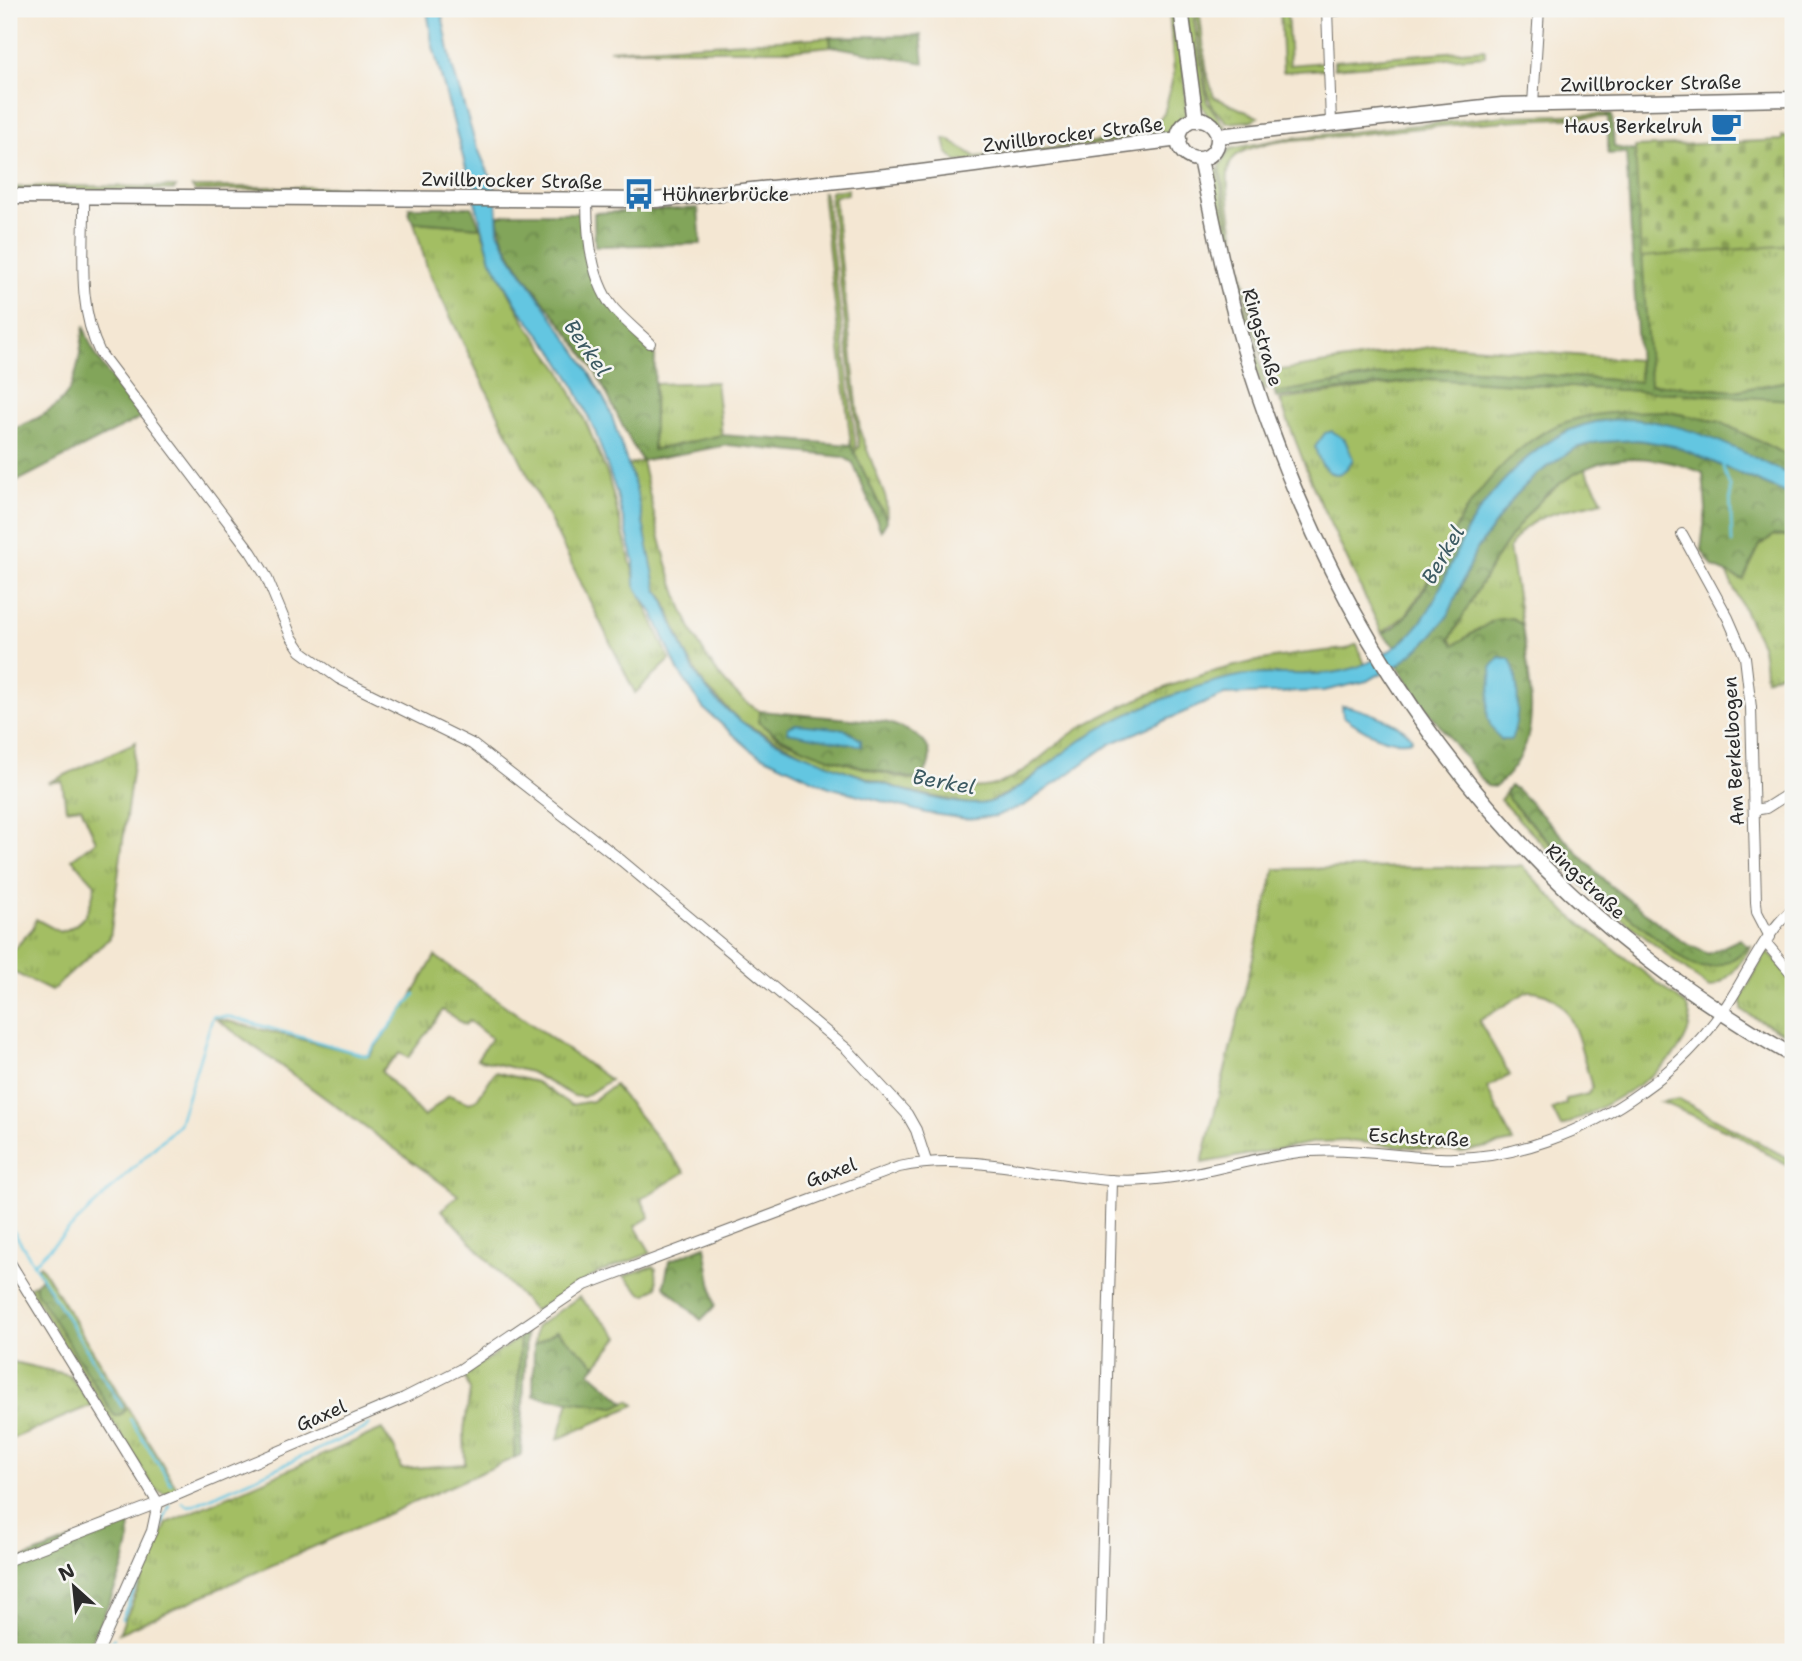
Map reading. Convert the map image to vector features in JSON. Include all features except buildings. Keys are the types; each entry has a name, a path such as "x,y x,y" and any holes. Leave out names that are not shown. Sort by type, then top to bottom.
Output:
{"main road":[{"path":"1181,9 1196,120"},
{"name":"Zwillbrocker Straße","path":"1218,136 1532,104 1793,99"},
{"path":"1196,120 1212,126 1218,136 1212,154 1200,159 1185,154 1179,139 1186,124 1196,120"},
{"name":"Zwillbrocker Straße","path":"9,196 587,200 696,198 1179,139"},
{"name":"Ringstraße","path":"1200,159 1225,274 1264,410 1319,544 1369,639 1398,686 1473,790 1538,864 1606,927 1721,1012 1793,1056"}],"street":[{"path":"1331,123 1327,10 1347,9"},
{"path":"1532,104 1539,9"},
{"path":"84,195 85,299 92,337 100,353 267,576 291,636 300,651 338,678 472,744 622,860 847,1049 907,1114 916,1130 926,1161"},
{"path":"587,200 591,248 600,284 616,312 650,342"},
{"name":"Am Berkelbogen","path":"1682,534 1728,618 1745,657 1751,708 1757,912 1768,940 1793,975"},
{"path":"1754,810 1766,807 1793,791"},
{"name":"Eschstraße","path":"1112,1180 1191,1175 1294,1152 1355,1151 1442,1158 1479,1157 1535,1144 1580,1127 1643,1091 1670,1069 1721,1012 1768,940 1793,909"},
{"name":"Gaxel","path":"9,1560 158,1503 434,1384 594,1281 870,1177 926,1161 992,1165 1112,1180"},
{"path":"1100,1652 1112,1180"},
{"path":"9,1261 158,1503 152,1531 98,1652"}],"green space":[{"path":"1169,9 1175,9 1186,100 1183,121 1174,130 1155,137 957,162 947,152 944,139 976,157 1124,138 1150,128 1164,114 1174,73"},
{"path":"1185,9 1192,9 1207,102 1226,128 1214,124 1205,113 1199,97"},
{"path":"1195,9 1199,9 1207,73 1214,97 1258,117 1250,121 1228,123 1212,107"},
{"path":"1280,9 1287,9 1290,65 1324,62 1325,69 1283,72"},
{"path":"921,35 924,63 831,46 830,37"},
{"path":"830,37 831,46 792,50 609,50"},
{"path":"1485,49 1485,56 1334,68 1334,61"},
{"path":"1608,114 1606,117 1446,126 1258,146 1241,152 1230,164 1229,204 1241,266 1269,372 1443,345 1638,360 1640,382 1462,369 1413,370 1275,393 1252,325 1230,229 1220,166 1230,149 1282,139 1504,116"},
{"path":"1608,114 1612,115 1614,147 1636,151 1650,384 1735,391 1793,380 1793,400 1430,379 1276,398 1275,393 1413,370 1462,369 1640,382 1626,153 1608,154"},
{"path":"1782,136 1793,136 1793,245 1641,257 1635,147 1782,140"},
{"path":"1218,169 1237,278 1267,390 1263,390 1244,332 1210,170"},
{"path":"176,187 174,190 9,191 9,188"},
{"path":"192,187 365,187 370,193 267,192 266,189 195,191"},
{"path":"848,189 848,194 834,196 860,431 886,499 887,521 851,445 822,192 827,205 856,450 859,447 830,195 830,191"},
{"path":"409,207 472,207 480,227 414,222 409,216"},
{"path":"698,208 701,244 595,246 594,213"},
{"path":"513,213 576,213 584,218 596,285 655,355 653,450 722,435 851,445 887,521 881,531 853,463 843,457 728,445 642,461 594,370 521,270 506,244 500,230 499,216"},
{"path":"414,222 480,227 502,280 525,322 561,371 588,427 608,476 637,587 670,660 635,693 428,271"},
{"path":"1793,241 1793,380 1735,391 1650,384 1640,249"},
{"path":"84,326 101,363 142,417 10,485 14,465 9,464 9,431 47,413 68,393 78,366"},
{"path":"1430,379 1791,399 1793,458 1720,422 1663,411 1465,511 1425,586 1406,615 1382,633 1314,489 1280,400"},
{"path":"716,382 722,435 653,451 655,384"},
{"path":"1663,411 1720,422 1793,458 1793,477 1720,442 1683,429 1648,422 1612,421 1577,429 1543,447 1509,477 1482,507 1463,539 1435,604 1417,630 1395,647 1382,633 1395,626 1419,598 1465,512 1518,451 1544,432 1570,420 1609,413"},
{"path":"1638,440 1675,446 1793,496 1793,537 1774,535 1760,545 1743,580 1713,567 1701,549 1706,510 1703,473 1654,460 1612,460 1576,473 1545,496 1518,526 1494,562 1450,639 1454,645 1494,620 1512,618 1522,625 1531,692 1529,733 1523,752 1512,770 1495,787 1487,786 1422,703 1397,665 1458,594 1475,552 1515,496 1536,475 1575,448 1598,442"},
{"path":"642,461 657,527 679,600 712,665 734,691 760,711 758,722 776,736 799,747 855,766 948,786 975,788 995,785 1018,774 1083,726 1147,695 1210,672 1275,658 1346,649 1357,644 1365,665 1338,674 1246,675 1150,704 1086,737 1016,789 988,803 973,805 904,790 820,762 741,722 704,685 686,654 663,596 657,590 629,465"},
{"path":"1584,468 1603,501 1537,520 1517,536 1509,548 1522,625 1512,618 1478,629 1454,646 1450,639 1505,543 1540,501 1560,483"},
{"path":"1774,535 1793,537 1793,668 1766,679 1762,647 1726,572 1743,580 1760,545"},
{"path":"760,711 885,722 907,730 923,742 930,758 927,768 920,780 814,753 775,734 758,722"},
{"path":"136,742 110,938 51,991 9,970 9,955 33,928 36,919 60,932 81,920 91,901 95,884 72,859 96,841 81,807 66,809 62,781 48,783"},
{"path":"1510,786 1518,790 1607,883 1683,942 1708,954 1740,939 1748,947 1735,958 1720,965 1703,967 1688,963 1598,892 1509,800 1506,792"},
{"path":"1506,792 1520,812 1572,866 1688,963 1715,966 1752,945 1744,958 1734,971 1709,988 1591,894 1500,800"},
{"path":"1522,866 1567,913 1686,1005 1690,1024 1683,1043 1668,1062 1624,1094 1561,1127 1552,1109 1566,1104 1566,1099 1588,1094 1592,1087 1574,1026 1566,1012 1557,1001 1544,993 1528,991 1479,1021 1510,1075 1487,1088 1513,1142 1462,1152 1347,1141 1317,1142 1202,1163 1275,869"},
{"path":"1767,950 1793,981 1793,1038 1742,1011 1742,997"},
{"path":"435,956 610,1080 584,1097 574,1096 530,1072 477,1059 491,1038 469,1021 465,1025 443,1010 408,1058 400,1053 381,1071 424,1117 449,1095 469,1103 477,1099 495,1072 536,1082 571,1105 592,1101 614,1085 685,1172 641,1199 650,1217 635,1226 651,1253 598,1273 534,1311 442,1210 458,1195 215,1018 369,1056 411,998"},
{"path":"1679,1099 1793,1161 1793,1169 1735,1134 1661,1102"},
{"path":"705,1246 715,1306 701,1320 664,1286 669,1261"},
{"path":"40,1265 177,1490 165,1494 154,1488 29,1288 36,1283 36,1291 113,1414 116,1416 123,1413 125,1409 41,1278 37,1268"},
{"path":"653,1266 656,1269 657,1287 647,1294 642,1294 624,1276"},
{"path":"41,1278 125,1409 123,1413 116,1416 113,1414 36,1291 36,1283"},
{"path":"579,1297 619,1337 596,1365 557,1331 534,1345 536,1327"},
{"path":"557,1331 596,1365 590,1372 625,1402 615,1407 533,1396 534,1345"},
{"path":"526,1333 521,1455 514,1458 520,1337"},
{"path":"520,1337 514,1458 119,1633 167,1523 382,1429 396,1451 401,1469 465,1464 464,1431 470,1390 464,1375"},
{"path":"9,1361 69,1375 92,1405 9,1440"},
{"path":"629,1400 635,1405 558,1439 569,1401 615,1407"},
{"path":"127,1518 130,1531 124,1565 86,1652 9,1652 9,1564"}],"water":[{"path":"427,9 441,9 452,66 475,142 496,190 498,231 511,257 581,358 609,408 636,489 657,590 698,677 716,700 749,727 774,741 871,780 941,800 970,804 990,802 1022,785 1097,730 1173,695 1233,677 1340,672 1375,659 1395,647 1421,622 1431,607 1470,525 1513,471 1555,438 1598,421 1627,419 1656,422 1714,439 1793,477 1793,496 1675,446 1638,440 1598,442 1575,448 1536,475 1515,496 1475,552 1448,616 1425,643 1398,665 1367,681 1324,691 1224,695 1110,744 1025,805 996,816 967,819 926,813 829,787 752,751 703,708 678,670 654,615 635,586 634,561 616,491 595,431 572,381 552,349 520,310 491,260 432,43"},
{"path":"1332,431 1345,440 1353,459 1347,468 1336,474 1325,469 1315,447 1325,433"},
{"path":"1499,657 1510,659 1516,677 1517,711 1511,740 1502,740 1494,731 1487,714 1491,668"},
{"path":"1342,706 1370,713 1393,723 1412,740 1394,741 1367,731 1343,716"},
{"path":"796,724 844,729 861,740 861,746 787,732 788,727"}],"waterway":[{"path":"1722,463 1730,487 1732,543"},
{"path":"33,1264 179,1124 213,1016 231,1017 367,1056 415,994"},
{"path":"9,1224 122,1407"},
{"path":"130,1419 171,1484"},
{"path":"182,1502 187,1506 194,1505 364,1429 369,1424"},
{"path":"122,1619 170,1505"},
{"path":"107,1652 114,1638"}],"place":[{"name":"Haus Berkelruh","path":"1726,126"},
{"name":"Hühnerbrücke","path":"639,194"}],"water label":[{"name":"Berkel","path":"587,348"},
{"name":"Berkel","path":"1443,555"},
{"name":"Berkel","path":"944,782"}]}
